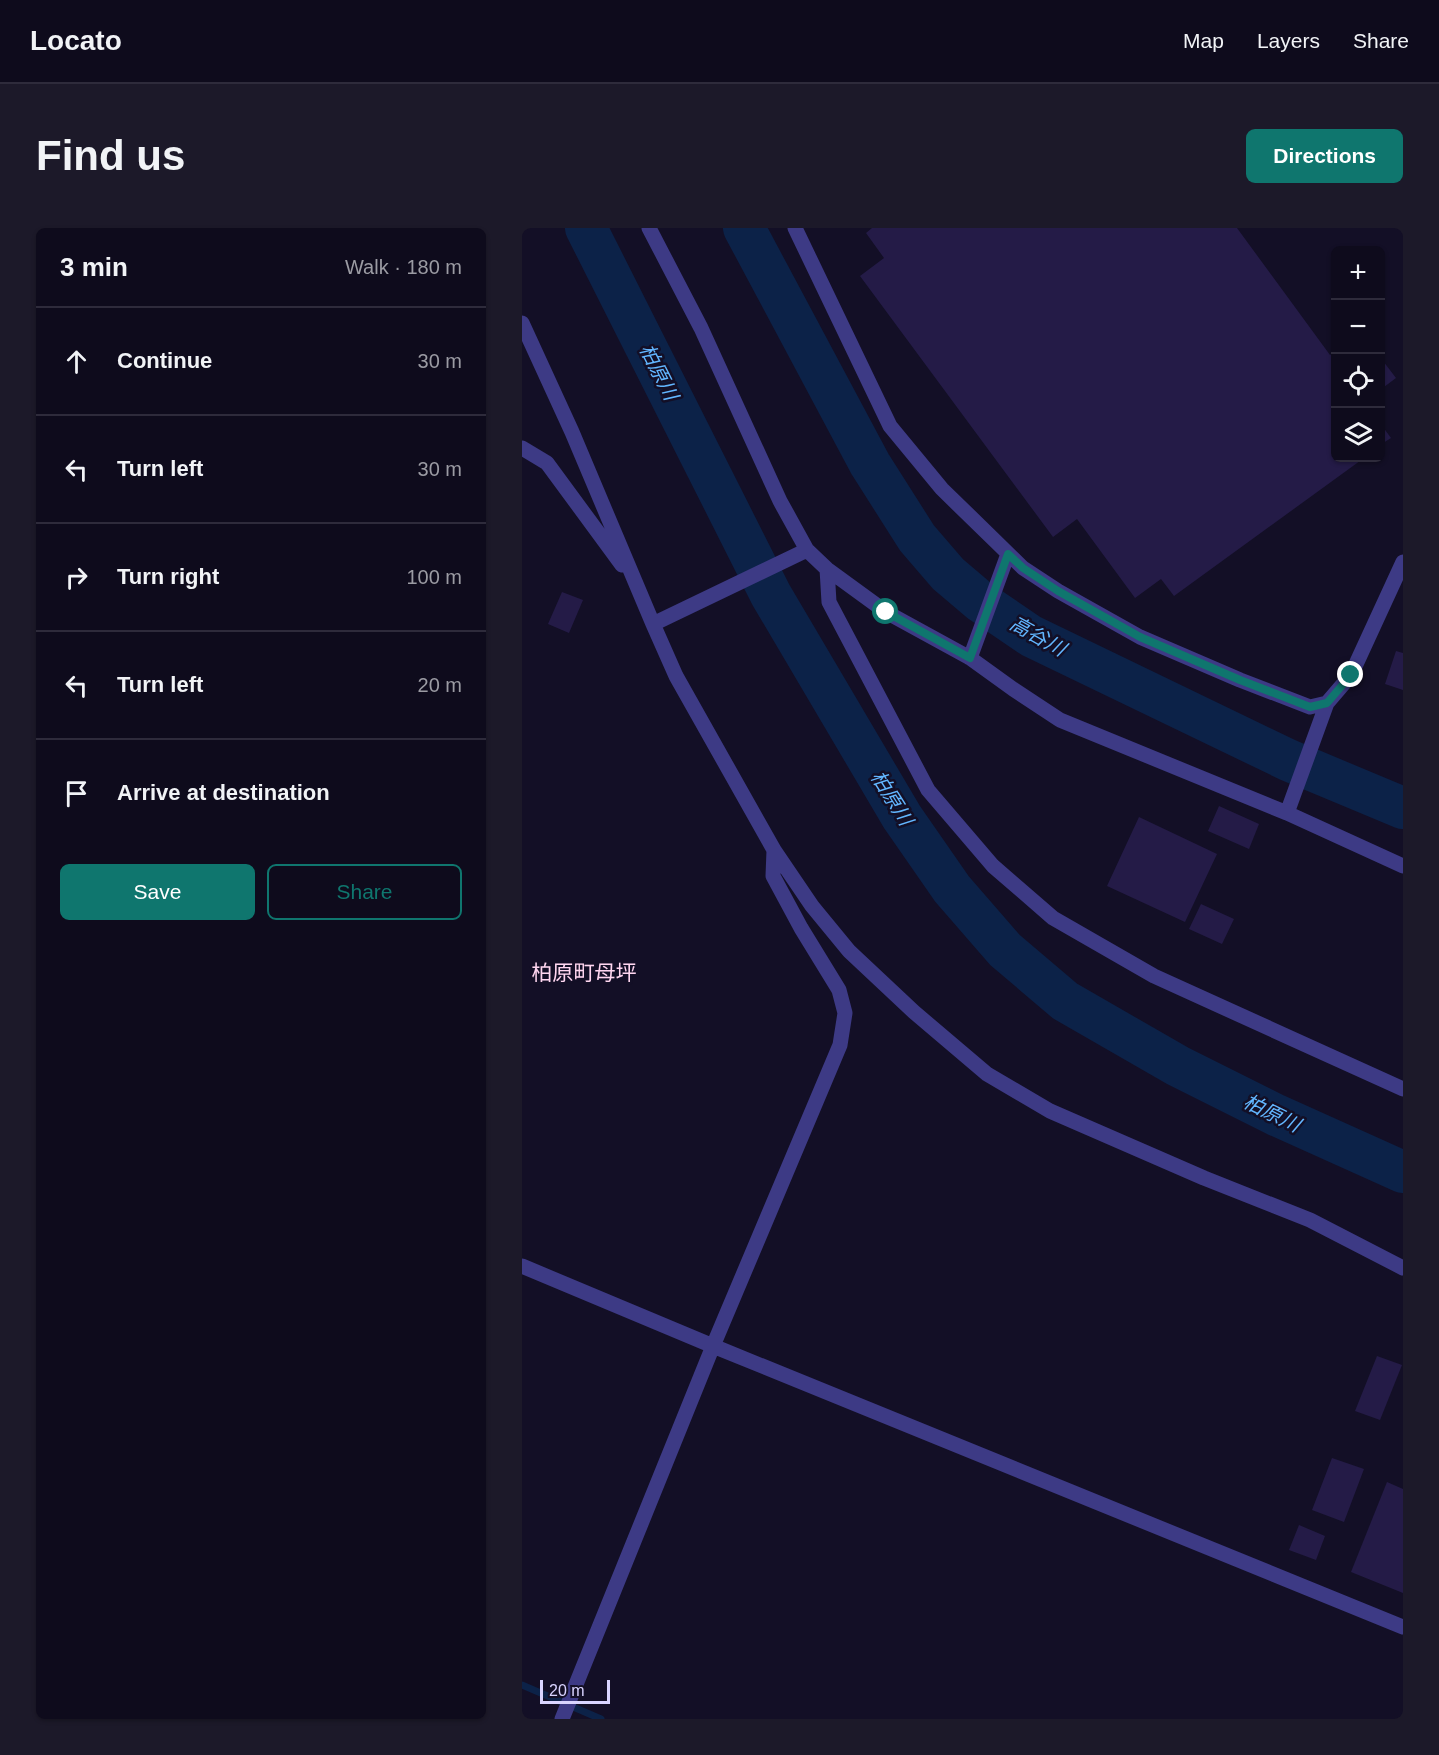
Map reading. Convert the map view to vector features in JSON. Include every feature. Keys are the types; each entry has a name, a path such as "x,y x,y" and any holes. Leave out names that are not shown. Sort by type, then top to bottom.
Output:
{"street":[{"path":"649,228 701,328 780,501 807,550 826,569 886,612 970,658 1060,720 1287,813 1403,866"},
{"path":"795,228 890,426 942,489 1023,568 1058,591 1140,637 1310,707 1327,703"},
{"path":"522,323 572,432 676,676 774,850 812,906 849,951 914,1012 987,1074 1050,1111 1204,1178 1310,1220 1403,1268"},
{"path":"522,448 547,463 637,585"},
{"path":"653,624 807,550"},
{"path":"970,658 1008,554"},
{"path":"1287,813 1327,703 1351,675 1403,562"},
{"path":"826,569 829,602 928,790 993,866 1053,918 1154,976 1403,1089"},
{"path":"562,1719 713,1346 840,1045 845,1013 839,990 801,928 773,876 774,850"},
{"path":"522,1266 1403,1627"}],"building":[{"path":"872,228 1237,228 1331,354 1331,462 1358,462 1174,596 1161,579 1135,598 1077,519 1053,537 860,276 884,258 866,233"},
{"path":"1385,364 1396,378 1385,386"},
{"path":"1385,430 1391,438 1385,442"},
{"path":"562,592 583,600 569,633 548,624"},
{"path":"1396,651 1403,653 1403,690 1385,684"},
{"path":"1219,806 1259,824 1249,849 1208,831"},
{"path":"1139,817 1217,854 1185,922 1107,886"},
{"path":"1201,904 1234,919 1222,944 1189,929"},
{"path":"1377,1356 1402,1365 1380,1420 1355,1411"},
{"path":"1332,1458 1364,1469 1344,1522 1312,1510"},
{"path":"1387,1482 1403,1489 1403,1593 1351,1572"},
{"path":"1299,1525 1325,1536 1316,1560 1289,1550"}],"waterway":[{"name":"柏原川","path":"586,228 771,595 902,817 952,889 1005,950 1065,1001 1178,1066 1276,1115 1403,1172"},
{"name":"高谷川","path":"744,228 870,464 917,538 948,574 981,602 1031,636 1288,760 1403,808"},
{"path":"522,1685 601,1719"}],"district":[{"name":"柏原町母坪","path":"584,972"}],"route":[{"path":"886,612 970,658 1008,554 1023,568 1058,591 1140,637 1310,707 1327,703 1351,675"}]}
